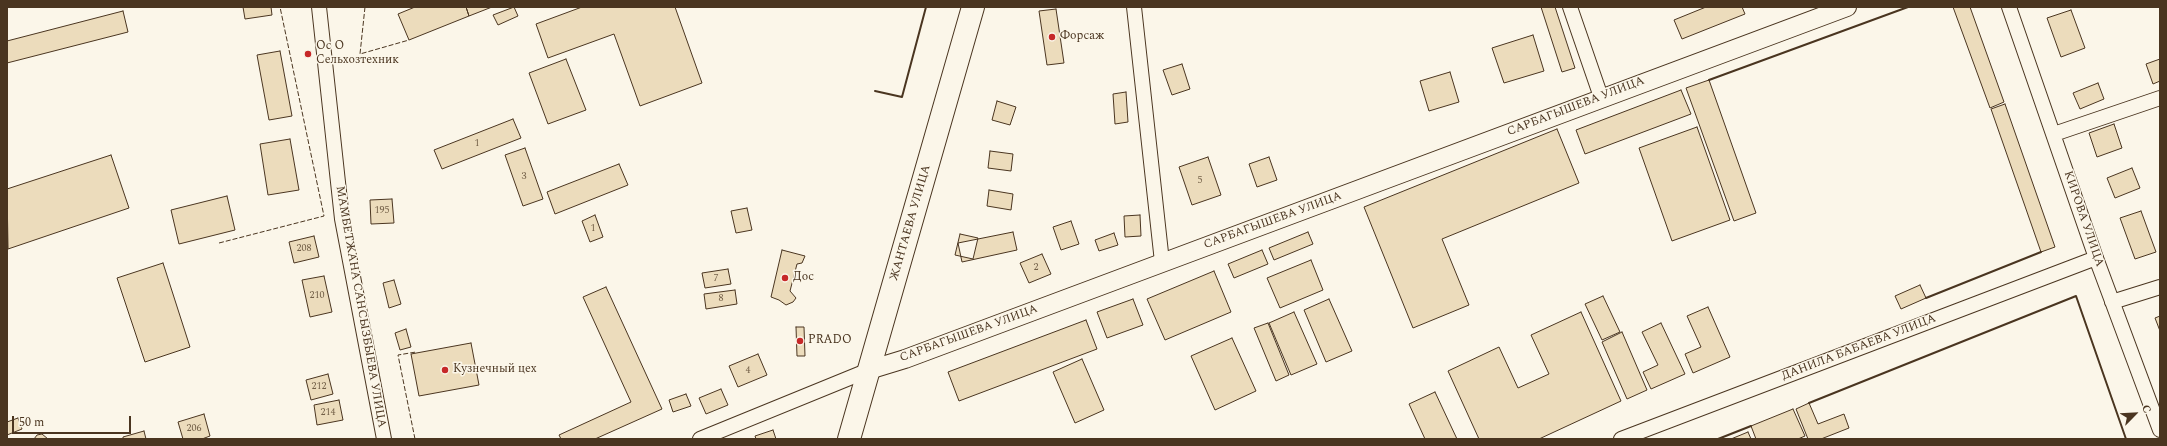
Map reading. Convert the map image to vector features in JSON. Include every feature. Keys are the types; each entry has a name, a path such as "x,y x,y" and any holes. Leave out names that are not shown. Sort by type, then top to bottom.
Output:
{"main road":[{"name":"ЖАНТАЕВА УЛИЦА","path":"849,439 973,7"}],"street":[{"name":"МАМБЕТЖАНА САНСЫЗБЫЕВА УЛИЦА","path":"319,7 342,219 384,439"},
{"path":"1134,7 1162,262"},
{"path":"1570,7 1601,97"},
{"name":"САРБАГЫШЕВА УЛИЦА","path":"700,439 869,370 904,359 1601,97 1846,7"},
{"name":"КИРОВА УЛИЦА","path":"2009,7 2096,258 2160,430"},
{"path":"2054,134 2160,98"},
{"name":"ДАНИЛА БАБАЕВА УЛИЦА","path":"1621,439 2096,258"},
{"path":"2112,302 2160,286"}],"building":[{"path":"243,7 271,7 272,15 245,19"},
{"path":"415,7 466,7 469,16 409,40 398,14"},
{"path":"466,7 492,7 469,16"},
{"path":"514,7 518,16 498,25 493,15"},
{"path":"582,7 675,7 702,83 640,106 614,34 548,58 536,24"},
{"path":"1541,7 1555,7 1575,68 1562,72"},
{"path":"1706,7 1742,7 1745,14 1682,39 1674,20"},
{"path":"1953,7 1970,7 2004,102 1990,108"},
{"name":"Форсаж","path":"1056,9 1064,63 1047,65 1039,11"},
{"path":"2071,10 2085,48 2061,57 2047,18"},
{"path":"123,11 128,32 7,63 7,41"},
{"path":"1533,35 1544,71 1504,83 1492,48"},
{"path":"280,51 292,116 269,120 257,55"},
{"path":"566,59 586,110 548,124 529,73"},
{"path":"2160,59 2160,81 2153,84 2146,64"},
{"path":"1182,64 1190,89 1172,95 1163,70"},
{"path":"1450,72 1459,102 1429,111 1420,81"},
{"path":"1709,80 1756,213 1734,221 1686,88"},
{"path":"2098,83 2104,99 2080,109 2073,93"},
{"path":"1681,90 1691,114 1585,154 1576,130"},
{"path":"1126,92 1128,122 1115,124 1113,94"},
{"path":"997,101 1016,107 1010,125 992,120"},
{"path":"2005,104 2055,247 2041,252 1991,109"},
{"path":"513,119 521,138 442,169 434,150"},
{"path":"2114,124 2122,148 2097,157 2089,133"},
{"path":"1697,127 1730,220 1672,241 1639,148"},
{"path":"1557,129 1579,183 1442,239 1469,305 1413,328 1364,207"},
{"path":"290,139 299,190 268,195 260,144"},
{"path":"525,148 543,199 523,206 505,155"},
{"path":"990,151 1013,154 1011,171 988,168"},
{"path":"111,155 129,208 8,249 7,189"},
{"path":"1208,157 1221,195 1192,205 1179,167"},
{"path":"1269,157 1277,180 1257,187 1249,164"},
{"path":"619,164 628,185 555,214 547,192"},
{"path":"2132,168 2140,188 2115,198 2107,178"},
{"path":"989,190 1013,194 1011,210 987,206"},
{"path":"227,196 235,230 179,244 171,210"},
{"path":"392,199 394,223 371,224 370,200"},
{"path":"747,208 752,230 736,233 731,211"},
{"path":"2141,211 2156,252 2135,259 2120,218"},
{"path":"595,215 603,237 590,242 582,221"},
{"path":"1140,215 1141,236 1125,237 1124,216"},
{"path":"1071,221 1079,244 1061,250 1053,227"},
{"path":"1013,232 1017,250 962,262 958,243"},
{"path":"1308,232 1313,244 1274,260 1269,248"},
{"path":"1114,233 1118,245 1099,251 1095,240"},
{"path":"960,234 978,238 973,259 955,255"},
{"path":"314,236 319,257 294,263 289,242"},
{"name":"Дос","path":"782,250 805,256 802,263 797,264 790,291 796,298 793,302 786,305 771,297"},
{"path":"1262,250 1268,264 1234,278 1228,264"},
{"path":"1042,254 1051,274 1029,283 1020,263"},
{"path":"1311,260 1323,290 1280,308 1267,278"},
{"path":"163,263 190,347 145,362 117,278"},
{"path":"728,269 731,284 705,288 702,273"},
{"path":"1214,271 1231,312 1165,340 1147,299"},
{"path":"324,276 332,312 310,317 302,280"},
{"path":"394,280 401,304 389,308 383,283"},
{"path":"1920,285 1926,298 1901,309 1895,296"},
{"path":"606,287 662,409 595,439 561,439 559,435 631,402 583,297"},
{"path":"735,290 737,304 706,309 704,294"},
{"path":"1603,296 1620,332 1602,340 1585,304"},
{"path":"1133,299 1143,325 1107,338 1097,312"},
{"path":"1329,299 1352,351 1326,362 1304,310"},
{"path":"1708,307 1730,357 1693,373 1685,354 1701,347 1687,316"},
{"path":"1294,312 1317,364 1291,375 1269,323"},
{"path":"1581,312 1621,401 1539,439 1479,439 1448,371 1499,347 1518,388 1549,374 1531,335"},
{"path":"2160,316 2160,331 2155,318"},
{"path":"1086,320 1097,349 959,401 948,372"},
{"path":"1268,323 1289,375 1276,381 1254,328"},
{"path":"1661,323 1685,374 1651,389 1643,372 1658,365 1642,332"},
{"name":"PRADO","path":"796,327 804,327 805,356 797,356"},
{"path":"406,329 411,347 400,350 395,333"},
{"path":"1622,332 1647,390 1627,399 1602,342"},
{"path":"1232,338 1256,391 1215,410 1191,356"},
{"name":"Кузнечный цех","path":"471,343 479,385 419,396 411,354"},
{"path":"758,354 767,375 738,387 729,366"},
{"path":"1082,359 1104,410 1075,423 1053,372"},
{"path":"328,374 333,394 311,400 306,380"},
{"path":"721,389 728,405 706,414 699,398"},
{"path":"1435,392 1457,439 1425,439 1409,404"},
{"path":"686,394 691,406 673,412 669,400"},
{"path":"339,400 343,420 317,425 314,405"},
{"path":"1809,403 1818,424 1844,414 1849,428 1821,439 1808,439 1796,409"},
{"path":"1793,409 1805,436 1798,439 1756,439 1751,426"},
{"path":"204,414 210,436 202,439 183,439 178,422"},
{"path":"18,418 22,429 7,435 7,422"},
{"path":"773,430 776,439 756,439 755,436"},
{"path":"144,431 146,439 123,439 123,437"},
{"path":"1748,432 1751,439 1731,439"},
{"path":"42,434 48,439 34,439 37,435"}],"fence":[{"path":"219,243 324,216 280,7"},
{"path":"365,7 360,54 409,40"},
{"path":"415,439 398,355 416,352"}],"wall":[{"path":"875,91 902,97 926,7"},
{"path":"1709,80 1908,7"},
{"path":"1926,298 2041,252"},
{"path":"1809,403 2076,296 2126,439"},
{"path":"1718,439 1751,426"}],"place":[{"name":"Форсаж","path":"1052,37"},
{"name":"Ос О Сельхозтехник","path":"308,54"},
{"name":"Дос","path":"785,278"},
{"name":"PRADO","path":"800,341"},
{"name":"Кузнечный цех","path":"445,370"}]}
